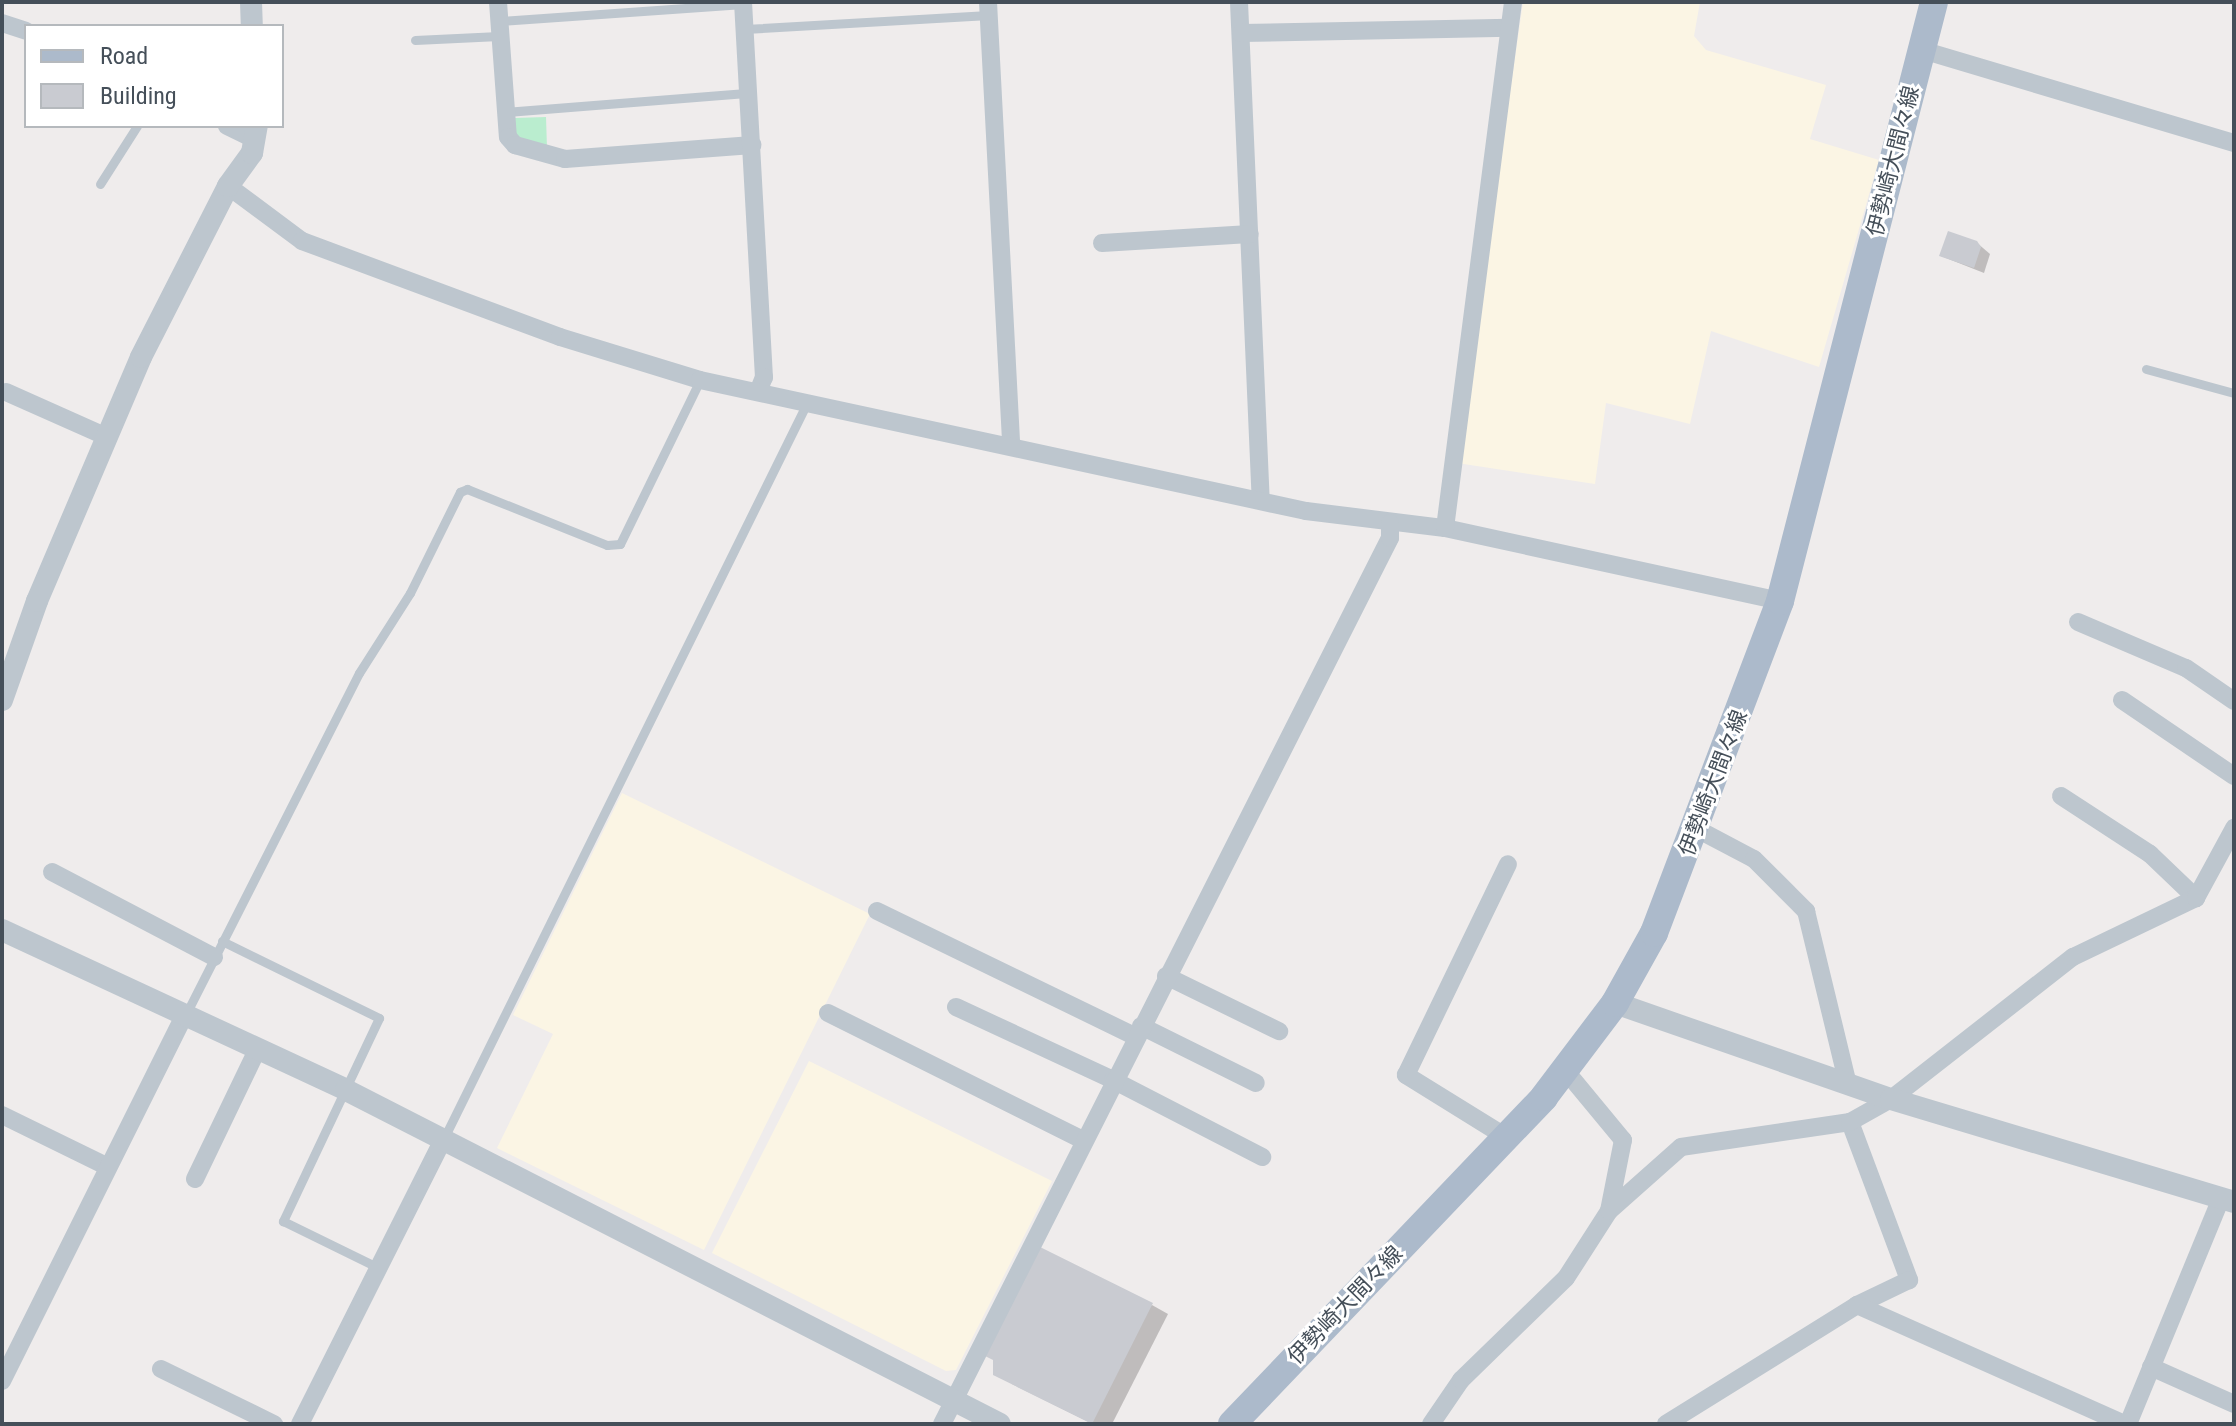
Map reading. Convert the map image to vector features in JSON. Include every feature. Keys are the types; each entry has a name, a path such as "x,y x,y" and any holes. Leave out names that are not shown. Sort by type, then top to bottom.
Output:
{"main road":[{"name":"伊勢崎大間々線","path":"1232,1424 1506,1137 1565,1070 1615,1003 1654,933 1697,829 1780,601 1934,2"}],"street":[{"path":"251,2 252,24"},
{"path":"1239,2 1261,499"},
{"path":"1445,528 1513,2"},
{"path":"743,3 764,377 758,392"},
{"path":"989,8 1011,446"},
{"path":"499,19 510,141 556,159 752,145"},
{"path":"2,23 24,30"},
{"path":"1241,33 1509,28"},
{"path":"1922,50 2234,143"},
{"path":"2,700 107,437 228,186 257,133 236,128"},
{"path":"228,186 302,241 560,337 700,380 1261,499 1390,523 1445,528 1780,601"},
{"path":"1102,243 1250,234"},
{"path":"6,392 107,437"},
{"path":"942,1424 1113,1080 1390,538 1390,523"},
{"path":"2078,622 2186,668 2234,701"},
{"path":"2122,700 2234,776"},
{"path":"2061,796 2150,854 2196,898"},
{"path":"1431,1424 1461,1380 1566,1278 1609,1211 1681,1147 1850,1122 1891,1099 2073,957 2196,898 2234,828"},
{"path":"1697,829 1754,859 1806,911 1848,1084"},
{"path":"1506,1137 1406,1075 1508,864"},
{"path":"52,872 218,949"},
{"path":"877,911 1256,1083"},
{"path":"2,930 444,1138 954,1397 1000,1424"},
{"path":"1166,976 1279,1031"},
{"path":"1615,1003 1891,1099 2227,1200 2126,1424 1857,1305"},
{"path":"956,1007 1113,1080 1262,1157"},
{"path":"828,1013 1083,1140"},
{"path":"5,1369 184,1016"},
{"path":"195,1179 256,1052"},
{"path":"1565,1070 1623,1140 1609,1211"},
{"path":"2,1115 108,1167"},
{"path":"1666,1424 1857,1305 1909,1280 1850,1122"},
{"path":"300,1424 444,1138"},
{"path":"2151,1367 2234,1404"},
{"path":"161,1369 274,1424"}],"lane":[{"path":"415,40 499,19 743,3"},
{"path":"745,29 989,8"},
{"path":"506,112 749,93"},
{"path":"100,184 136,128"},
{"path":"2146,369 2234,393"},
{"path":"184,1016 352,685 410,593 460,492 467,489 607,545 620,544 700,380"},
{"path":"444,1138 807,403"},
{"path":"218,949 379,1018 283,1221 379,1268"}],"shaded area":[{"path":"1523,2 1700,2 1694,36 1706,50 1826,85 1810,139 1879,160 1819,367 1711,331 1690,424 1606,403 1595,484 1457,463"},
{"path":"622,793 870,914 704,1250 497,1148 553,1034 513,1015"},
{"path":"809,1061 1052,1181 956,1370 946,1371 712,1253"}],"green space":[{"path":"546,117 547,148 513,139 514,118"}],"building":[{"path":"1948,231 1977,241 1981,247 1974,268 1939,256"},
{"path":"1036,1245 1153,1303 1092,1424 993,1375 993,1360 981,1354"}]}
